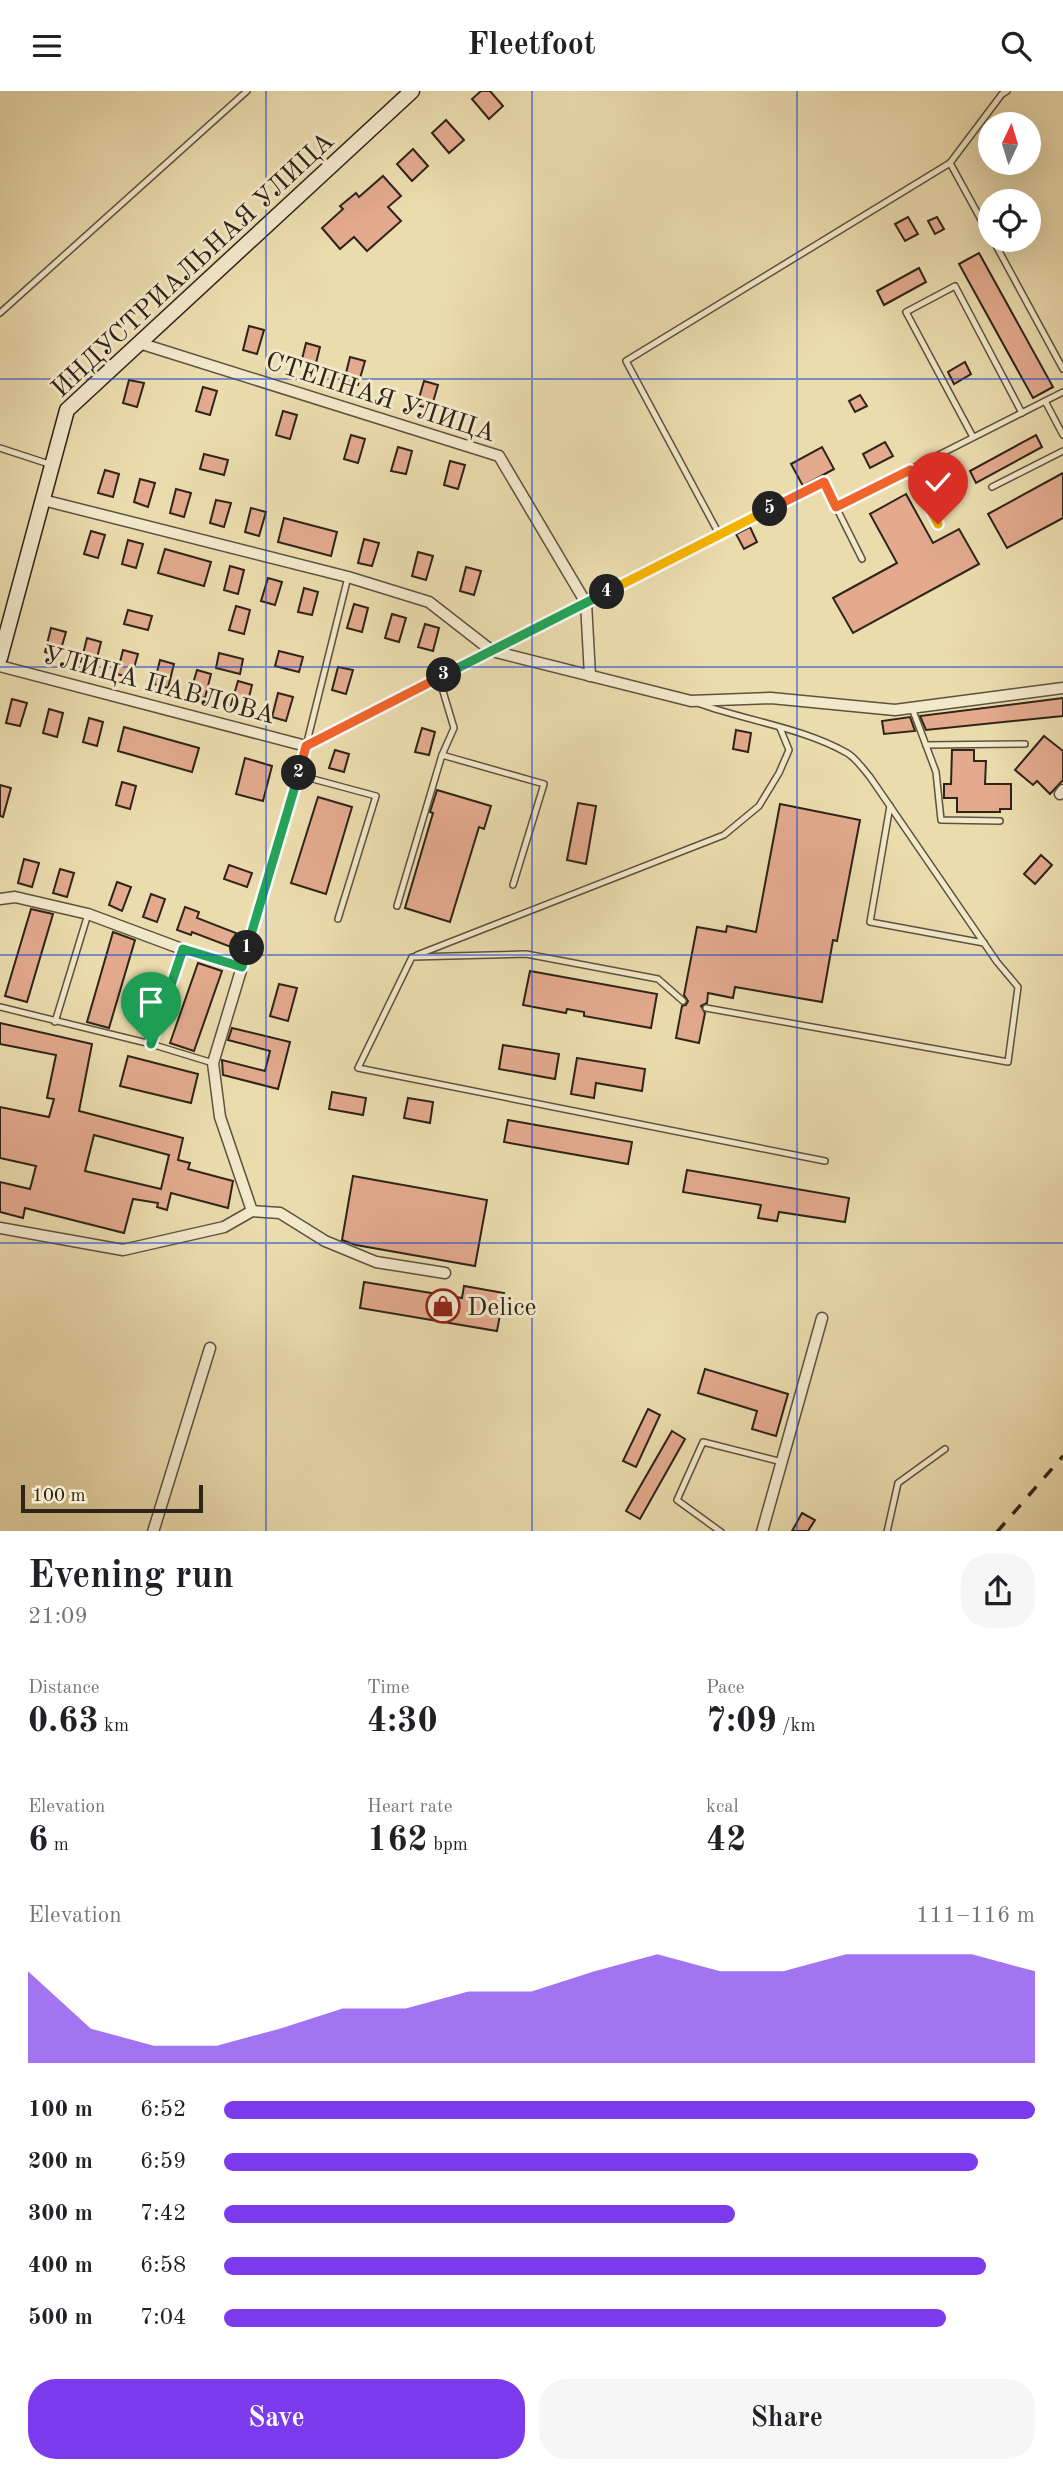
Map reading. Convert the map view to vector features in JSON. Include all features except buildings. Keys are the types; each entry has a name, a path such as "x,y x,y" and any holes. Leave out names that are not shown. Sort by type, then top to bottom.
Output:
{"street":[{"name":"ИНДУСТРИАЛЬНАЯ УЛИЦА","path":"0,658 67,409 412,91"},
{"name":"СТЕПНАЯ УЛИЦА","path":"139,343 499,456 586,603 590,676"},
{"path":"43,500 348,577 429,602 492,651 691,701 771,698 895,710 1063,688"},
{"name":"УЛИЦА ПАВЛОВА","path":"0,666 306,746"},
{"path":"0,899 15,897 88,914 183,949 242,967 213,1063 220,1117 252,1211"},
{"path":"0,1228 123,1250 225,1227 252,1211 280,1213 325,1241 376,1262 445,1273"},
{"path":"762,1531 822,1318"},
{"path":"153,1531 210,1348"}],"lane":[{"path":"0,313 247,91"},
{"path":"719,534 626,361 950,163 1007,91"},
{"path":"950,163 978,213"},
{"path":"1000,252 1063,369"},
{"path":"973,437 906,312 955,286 1022,413"},
{"path":"836,507 1063,392"},
{"path":"1045,401 1063,435"},
{"path":"0,448 52,465"},
{"path":"992,487 1063,451"},
{"path":"910,470 938,524"},
{"path":"306,746 824,482 862,559"},
{"path":"242,967 306,746 348,577"},
{"path":"397,906 442,755 454,728 439,678"},
{"path":"691,701 739,718 807,736 850,754 870,777 984,943 1018,987 1008,1062 706,1007"},
{"path":"912,708 936,772 941,820 1000,821"},
{"path":"780,728 789,750 779,773 759,806 724,835 412,957 358,1068 825,1161"},
{"path":"926,745 1025,744"},
{"path":"442,755 544,784 513,885"},
{"path":"298,775 376,796 338,919"},
{"path":"890,806 870,922 984,943"},
{"path":"55,1022 88,914"},
{"path":"151,1044 183,949"},
{"path":"412,957 526,954 658,979 683,1001"},
{"path":"0,1007 151,1044 213,1063"},
{"path":"721,1531 677,1500 703,1442 782,1462"},
{"path":"887,1531 898,1483 945,1449"}],"railway":[{"path":"998,1531 1063,1456"}],"place":[{"name":"Delice","path":"443,1306"}],"route":[{"path":"151,1044 183,949 242,967 306,746 824,482 836,507 910,470 938,524"}]}
